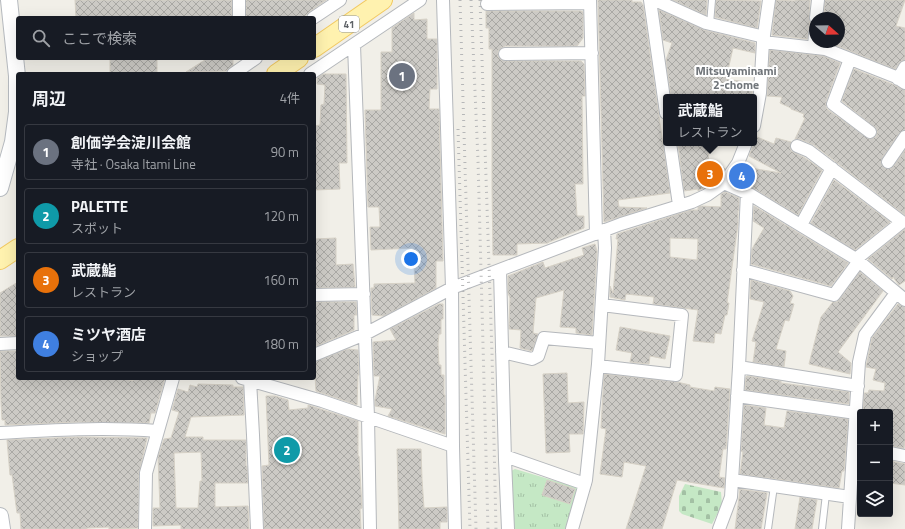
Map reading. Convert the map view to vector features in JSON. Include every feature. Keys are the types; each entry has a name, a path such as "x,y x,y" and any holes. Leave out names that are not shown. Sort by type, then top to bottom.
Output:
{"main road":[{"name":"41","path":"316,47 383,0"},
{"path":"279,72 296,60"},
{"path":"0,260 16,249"}],"street":[{"path":"9,0 17,72"},
{"path":"239,0 239,16"},
{"path":"316,17 340,0"},
{"path":"313,72 420,0"},
{"path":"443,0 452,288 453,446 456,529"},
{"path":"650,0 663,94"},
{"path":"655,0 710,24 763,39 809,47"},
{"path":"757,110 760,93 763,39 769,0"},
{"path":"817,12 818,0"},
{"path":"487,4 518,2 590,2 600,232 605,248 598,366 585,484 572,529"},
{"path":"354,45 364,294 370,529"},
{"path":"814,48 825,49 901,81 905,67"},
{"path":"505,54 592,53"},
{"path":"850,59 833,104 870,132"},
{"path":"237,67 252,60"},
{"path":"0,188 13,142 16,120"},
{"path":"888,162 905,137"},
{"path":"670,146 679,205"},
{"path":"316,354 365,334 452,288 600,232 708,195 724,183 738,162 745,146"},
{"path":"743,270 834,295 858,260 902,222 809,151 797,146"},
{"path":"801,225 832,168"},
{"path":"724,183 747,193 858,260 901,297 865,334 859,362 856,413 857,446 850,497 848,529"},
{"path":"719,529 731,497 739,368 747,193"},
{"path":"500,271 508,529"},
{"path":"316,295 364,294"},
{"path":"598,366 676,375 682,315 602,305"},
{"path":"502,352 532,359 538,356 544,338 599,343"},
{"path":"0,344 16,343"},
{"path":"739,368 858,386"},
{"path":"145,529 146,473 172,380"},
{"path":"250,380 254,435 257,529"},
{"path":"253,380 322,401 453,446"},
{"path":"737,396 856,413"},
{"path":"0,433 63,429 127,429 157,431"},
{"path":"893,454 905,456"},
{"path":"505,456 585,484"},
{"path":"732,480 850,497"},
{"path":"0,516 2,529"}],"lane":[{"path":"710,24 712,0"},
{"path":"768,529 774,486"},
{"path":"822,529 826,494"}],"green space":[{"path":"515,469 579,488 567,529 514,529 509,472"},
{"path":"685,484 721,492 722,505 712,524 682,514 679,511 679,496"}],"building":[{"path":"75,0 232,0 232,16 76,16"},
{"path":"246,0 326,0 305,16 246,16"},
{"path":"598,0 632,0 632,2 641,2 643,5 670,193 618,200 619,207 647,208 604,222"},
{"path":"673,0 707,0 706,15"},
{"path":"716,0 761,1 757,28 715,17"},
{"path":"776,0 810,0 807,39 772,35"},
{"path":"825,0 905,0 896,26 905,28 905,60 901,61 895,69 843,48 845,48 845,12 824,12"},
{"path":"659,10 704,30 755,43 755,53 733,48 726,79 753,83 752,94 671,94 666,60 672,43 663,40"},
{"path":"486,11 583,12 583,38 577,46 505,46 498,51 498,57 505,61 581,61 584,64 585,96 582,96 583,184 575,184 577,216 584,216 584,228 548,243 517,244 517,255 493,255 492,49 489,49 489,28 486,28"},
{"path":"414,13 414,20 427,19 427,39 437,39 437,89 430,89 429,109 439,109 443,261 436,261 436,288 384,316 372,315 371,288 374,288 374,284 415,283 413,248 371,250 370,227 380,227 379,207 368,207 365,110 381,110 381,52 392,52 392,28"},
{"path":"770,50 823,56 840,63 826,101 826,107 828,110 869,139 876,137 877,129 842,101 854,69 905,90 905,130 899,133 882,158 881,162 884,168 891,169 905,150 905,215 814,145 800,139 795,139 805,118 803,117 804,114 780,103 782,97 767,96"},
{"path":"110,60 157,60 157,72 110,72"},
{"path":"205,60 233,60 233,65 226,71 186,72"},
{"path":"323,74 346,74 347,163 339,163 340,189 316,190 316,126 320,125 321,105 324,104 325,85 317,84 317,78"},
{"path":"757,137 774,144 776,138 791,142 791,151 805,158 822,170 798,215 755,189 735,180 744,167 781,173 749,156 753,146 757,146"},
{"path":"678,146 704,146 709,152 708,161 719,163 725,169 722,173 722,169 708,185 698,191 698,189 684,191"},
{"path":"834,180 890,222 855,250 811,223"},
{"path":"725,192 739,198 739,211 738,210 738,224 727,303 729,303 727,315 725,315 721,334 715,333 714,343 693,341 698,310 653,304 654,297 626,294 625,300 610,297 610,286 613,293 618,239 616,239 617,234 691,210 698,210 698,207 700,206 721,207 721,194","holes":["670,238 698,239 697,260 670,257"]},
{"path":"754,206 848,263 831,286 751,264 752,249 764,228 753,221"},
{"path":"905,229 905,281 899,285 893,277 892,279 868,259"},
{"path":"336,238 336,265 353,264 355,287 316,288 316,239"},
{"path":"595,244 597,251 592,335 576,333 576,328 560,327 564,290 536,298 533,333 538,334 532,351 520,348 521,330 509,329 510,298 508,293 508,276 543,262 545,268 584,255 582,248"},
{"path":"860,272 883,291 838,352 851,363 850,374 809,364 821,317 833,302 837,302 840,299"},
{"path":"751,280 790,291 793,296 790,303 794,304 789,321 785,320 776,349 786,351 784,367 753,362 756,342 752,341 764,302 750,299"},
{"path":"16,283 16,336 0,336 0,293"},
{"path":"316,302 356,302 357,315 354,315 354,330 316,346"},
{"path":"439,304 443,304 443,319 441,319 441,334 439,334 438,344 439,365 441,365 441,375 444,375 445,434 388,416 392,409 375,406 380,376 374,376 373,342 396,340 390,329"},
{"path":"898,304 905,307 904,448 893,446 893,409 863,409 864,393 868,393 869,390 884,391 885,383 873,380 876,369 866,367 872,338"},
{"path":"620,327 670,336 665,359 650,356 649,364 630,362 632,353 616,350"},
{"path":"348,349 358,350 359,375 357,405 316,391 316,361"},
{"path":"0,351 16,351 16,380 164,380 155,413 151,413 149,423 78,422 5,425 5,420 2,420"},
{"path":"567,373 568,403 584,402 583,434 569,434 570,452 546,453 543,374"},
{"path":"604,374 677,382 690,385 690,387 714,391 715,387 730,389 726,449 723,449 719,477 725,478 724,488 677,480 662,529 626,529 646,466 624,462 622,477 600,474 606,429 601,428"},
{"path":"747,376 781,381 781,383 849,392 849,404 745,390"},
{"path":"198,384 233,385 233,387 243,387 244,415 191,417 185,437 203,437 203,440 246,440 246,466 248,483 215,483 215,507 248,506 249,529 181,529 181,525 153,526 153,508 160,508 158,457 164,439 171,438 179,412 172,410 178,389 188,392 190,385 197,387","holes":["201,452 202,481 200,481 198,508 176,508 174,453"]},
{"path":"266,396 275,396 288,400 289,410 308,408 308,405 358,421 358,456 362,508 360,509 361,529 264,529 262,466 269,465"},
{"path":"744,405 766,408 764,425 784,428 787,411 848,419 844,471 842,471 839,488 740,474 743,452 741,451"},
{"path":"79,437 147,438 139,473 138,528 109,529 109,527 87,529 21,529 20,513 17,513 12,475 10,475 7,440"},
{"path":"397,449 421,449 424,508 447,507 447,522 440,522 440,529 399,529"},
{"path":"893,462 905,464 905,485 893,483"},
{"path":"547,480 575,489 570,504 542,495"},
{"path":"739,489 767,493 761,529 735,529"},
{"path":"800,497 817,500 812,529 795,529"}],"railway":[{"path":"460,0 476,529"},
{"path":"471,0 478,160 488,529"},
{"path":"480,0 492,354 496,529"},
{"path":"458,129 470,529"}],"place":[{"name":"創価学会淀川会館","path":"402,76"},
{"name":"武蔵鮨","path":"710,174"},
{"name":"ミツヤ酒店","path":"742,176"},
{"name":"PALETTE","path":"287,450"}],"district":[{"name":"Mitsuyaminami 2-chome","path":"736,77"}]}
